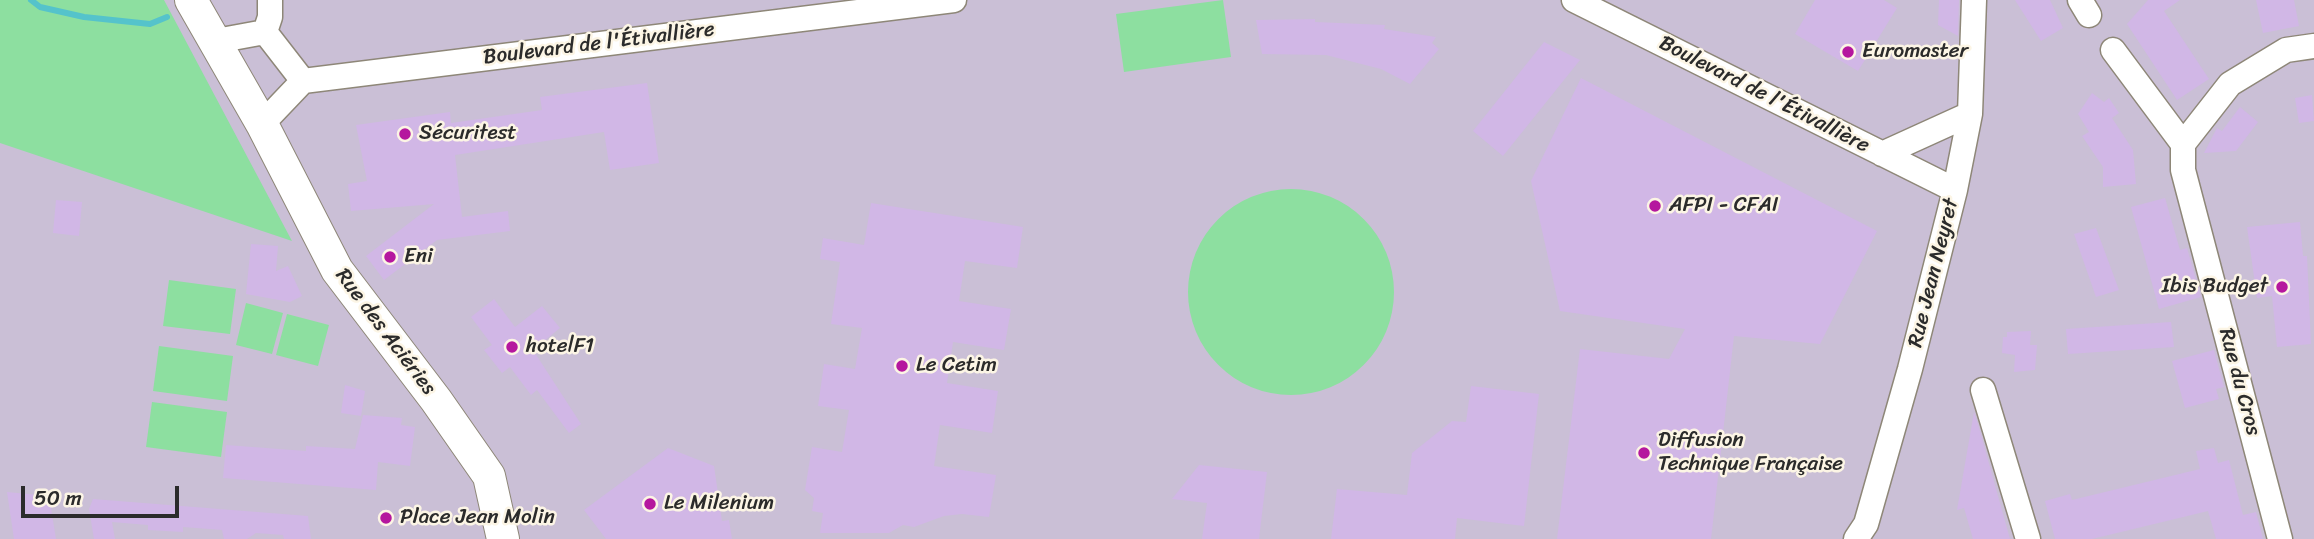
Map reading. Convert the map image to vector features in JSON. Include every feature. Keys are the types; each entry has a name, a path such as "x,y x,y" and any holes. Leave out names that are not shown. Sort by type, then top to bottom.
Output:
{"street":[{"name":"Rue des Aciéries","path":"191,0 262,124 337,270 436,400 489,477 503,539"},
{"path":"265,32 270,17 270,0"},
{"name":"Boulevard de l'Étivallière","path":"303,81 954,0"},
{"name":"Boulevard de l'Étivallière","path":"1574,0 1955,190"},
{"name":"Rue Jean Neyret","path":"1856,539 1866,524 1910,369 1955,190 1970,114 1974,0"},
{"path":"216,41 265,32"},
{"path":"262,124 303,81 265,32"},
{"path":"2113,50 2183,144 2230,84 2286,50 2314,46"},
{"path":"1882,155 1970,114"},
{"name":"Rue du Cros","path":"2183,144 2183,170 2280,539"},
{"path":"1983,390 2028,539"}],"shaded area":[{"path":"0,0 2314,0 2314,539 0,539"}],"green space":[{"path":"0,0 164,0 292,241 0,143"},
{"path":"1223,0 1231,57 1124,72 1116,14"},
{"path":"1291,189 1331,197 1364,219 1386,252 1394,292 1386,332 1364,365 1331,387 1291,395 1251,387 1218,365 1196,332 1188,292 1196,252 1218,219 1251,197"},
{"path":"169,280 236,289 230,334 163,326"},
{"path":"246,303 283,313 272,354 236,345"},
{"path":"287,314 329,325 318,366 276,355"},
{"path":"159,346 233,356 227,401 153,391"},
{"path":"152,402 227,412 221,457 146,447"}],"building":[{"name":"Euromaster","path":"1815,0 1884,0 1897,8 1858,71 1795,34"},
{"path":"1939,0 1959,0 1958,36 1938,25"},
{"path":"2015,0 2050,0 2063,28 2041,41"},
{"path":"2148,0 2180,0 2164,11 2209,79 2177,100 2127,24"},
{"path":"2256,0 2294,0 2299,26 2263,33"},
{"path":"1315,19 1315,22 1385,25 1384,29 1436,37 1432,43 1439,49 1410,84 1381,69 1326,55 1262,54 1256,20"},
{"path":"1544,42 1580,60 1503,156 1473,131"},
{"path":"1581,78 1877,231 1820,344 1734,336 1711,539 1557,539 1580,349 1669,359 1685,329 1560,311 1531,181"},
{"path":"647,83 659,163 610,170 604,132 455,155 462,217 508,211 510,231 437,240 384,280 366,256 434,204 351,211 348,184 367,181 356,125 450,112 451,123 542,110 540,97"},
{"path":"2092,93 2104,102 2109,98 2119,113 2112,118 2133,150 2136,184 2103,187 2103,167 2082,136 2089,132 2078,114"},
{"path":"2312,95 2314,121 2299,123 2295,98"},
{"path":"2240,107 2258,122 2236,151 2204,153 2217,128 2222,131"},
{"path":"2165,198 2180,250 2187,248 2201,297 2159,309 2131,207"},
{"path":"56,200 82,202 79,236 53,233"},
{"name":"Le Cetim","path":"871,203 1023,227 1017,268 965,261 959,301 1011,309 1004,350 953,342 947,383 998,391 992,433 940,425 934,466 996,475 989,517 962,514 944,516 914,527 903,525 889,533 820,533 823,513 812,511 814,498 805,490 812,447 842,452 849,410 818,406 824,364 855,369 862,328 831,324 840,262 820,259 823,238 864,245"},
{"name":"Ibis Budget","path":"2300,222 2303,256 2307,256 2311,344 2277,347 2272,296 2257,298 2247,227"},
{"path":"2096,228 2119,290 2096,297 2074,234"},
{"path":"251,244 278,246 276,271 288,266 302,296 290,302 246,294"},
{"name":"hotelF1","path":"494,299 515,327 542,306 560,328 533,350 581,424 569,433 537,390 531,395 510,367 502,373 484,350 492,345 471,317"},
{"path":"2171,322 2174,347 2068,354 2066,329"},
{"path":"2031,331 2030,345 2037,345 2035,370 2014,372 2015,355 2002,353 2003,337 2007,337 2007,332"},
{"path":"2214,350 2224,387 2216,389 2219,399 2185,408 2172,361"},
{"path":"345,385 365,391 361,416 341,413"},
{"path":"1471,386 1539,394 1524,526 1457,518 1455,539 1331,539 1337,489 1407,495 1412,453 1452,421 1466,422"},
{"path":"1974,412 2010,539 1973,539 1964,508 1957,510"},
{"path":"363,415 402,418 401,425 415,427 410,466 378,462 376,490 223,478 226,445 306,451 306,446 355,449"},
{"name":"Le Milenium","path":"668,448 714,466 722,521 729,520 732,539 606,539 584,510"},
{"path":"2214,448 2218,463 2229,460 2243,515 2256,512 2263,539 2216,539 2208,511 2092,539 2055,539 2045,501 2070,494 2072,500 2200,469 2196,451"},
{"path":"1199,465 1267,472 1259,539 1202,539 1207,503 1172,499"},
{"path":"7,492 49,496 56,539 14,539"},
{"path":"93,499 308,516 311,539 284,539 283,535 256,533 247,539 224,539 222,530 183,527 183,532 148,530 148,525 112,522 115,539 94,539 89,509"}],"waterway":[{"path":"31,0 40,7 84,17 150,24 167,17"}],"place":[{"name":"Euromaster","path":"1848,52"},
{"name":"Sécuritest","path":"405,134"},
{"name":"AFPI - CFAI","path":"1655,206"},
{"name":"Eni","path":"390,257"},
{"name":"Ibis Budget","path":"2282,287"},
{"name":"hotelF1","path":"512,347"},
{"name":"Le Cetim","path":"902,366"},
{"name":"Diffusion Technique Française","path":"1644,453"},
{"name":"Le Milenium","path":"650,504"},
{"name":"Place Jean Molin","path":"386,518"}]}
